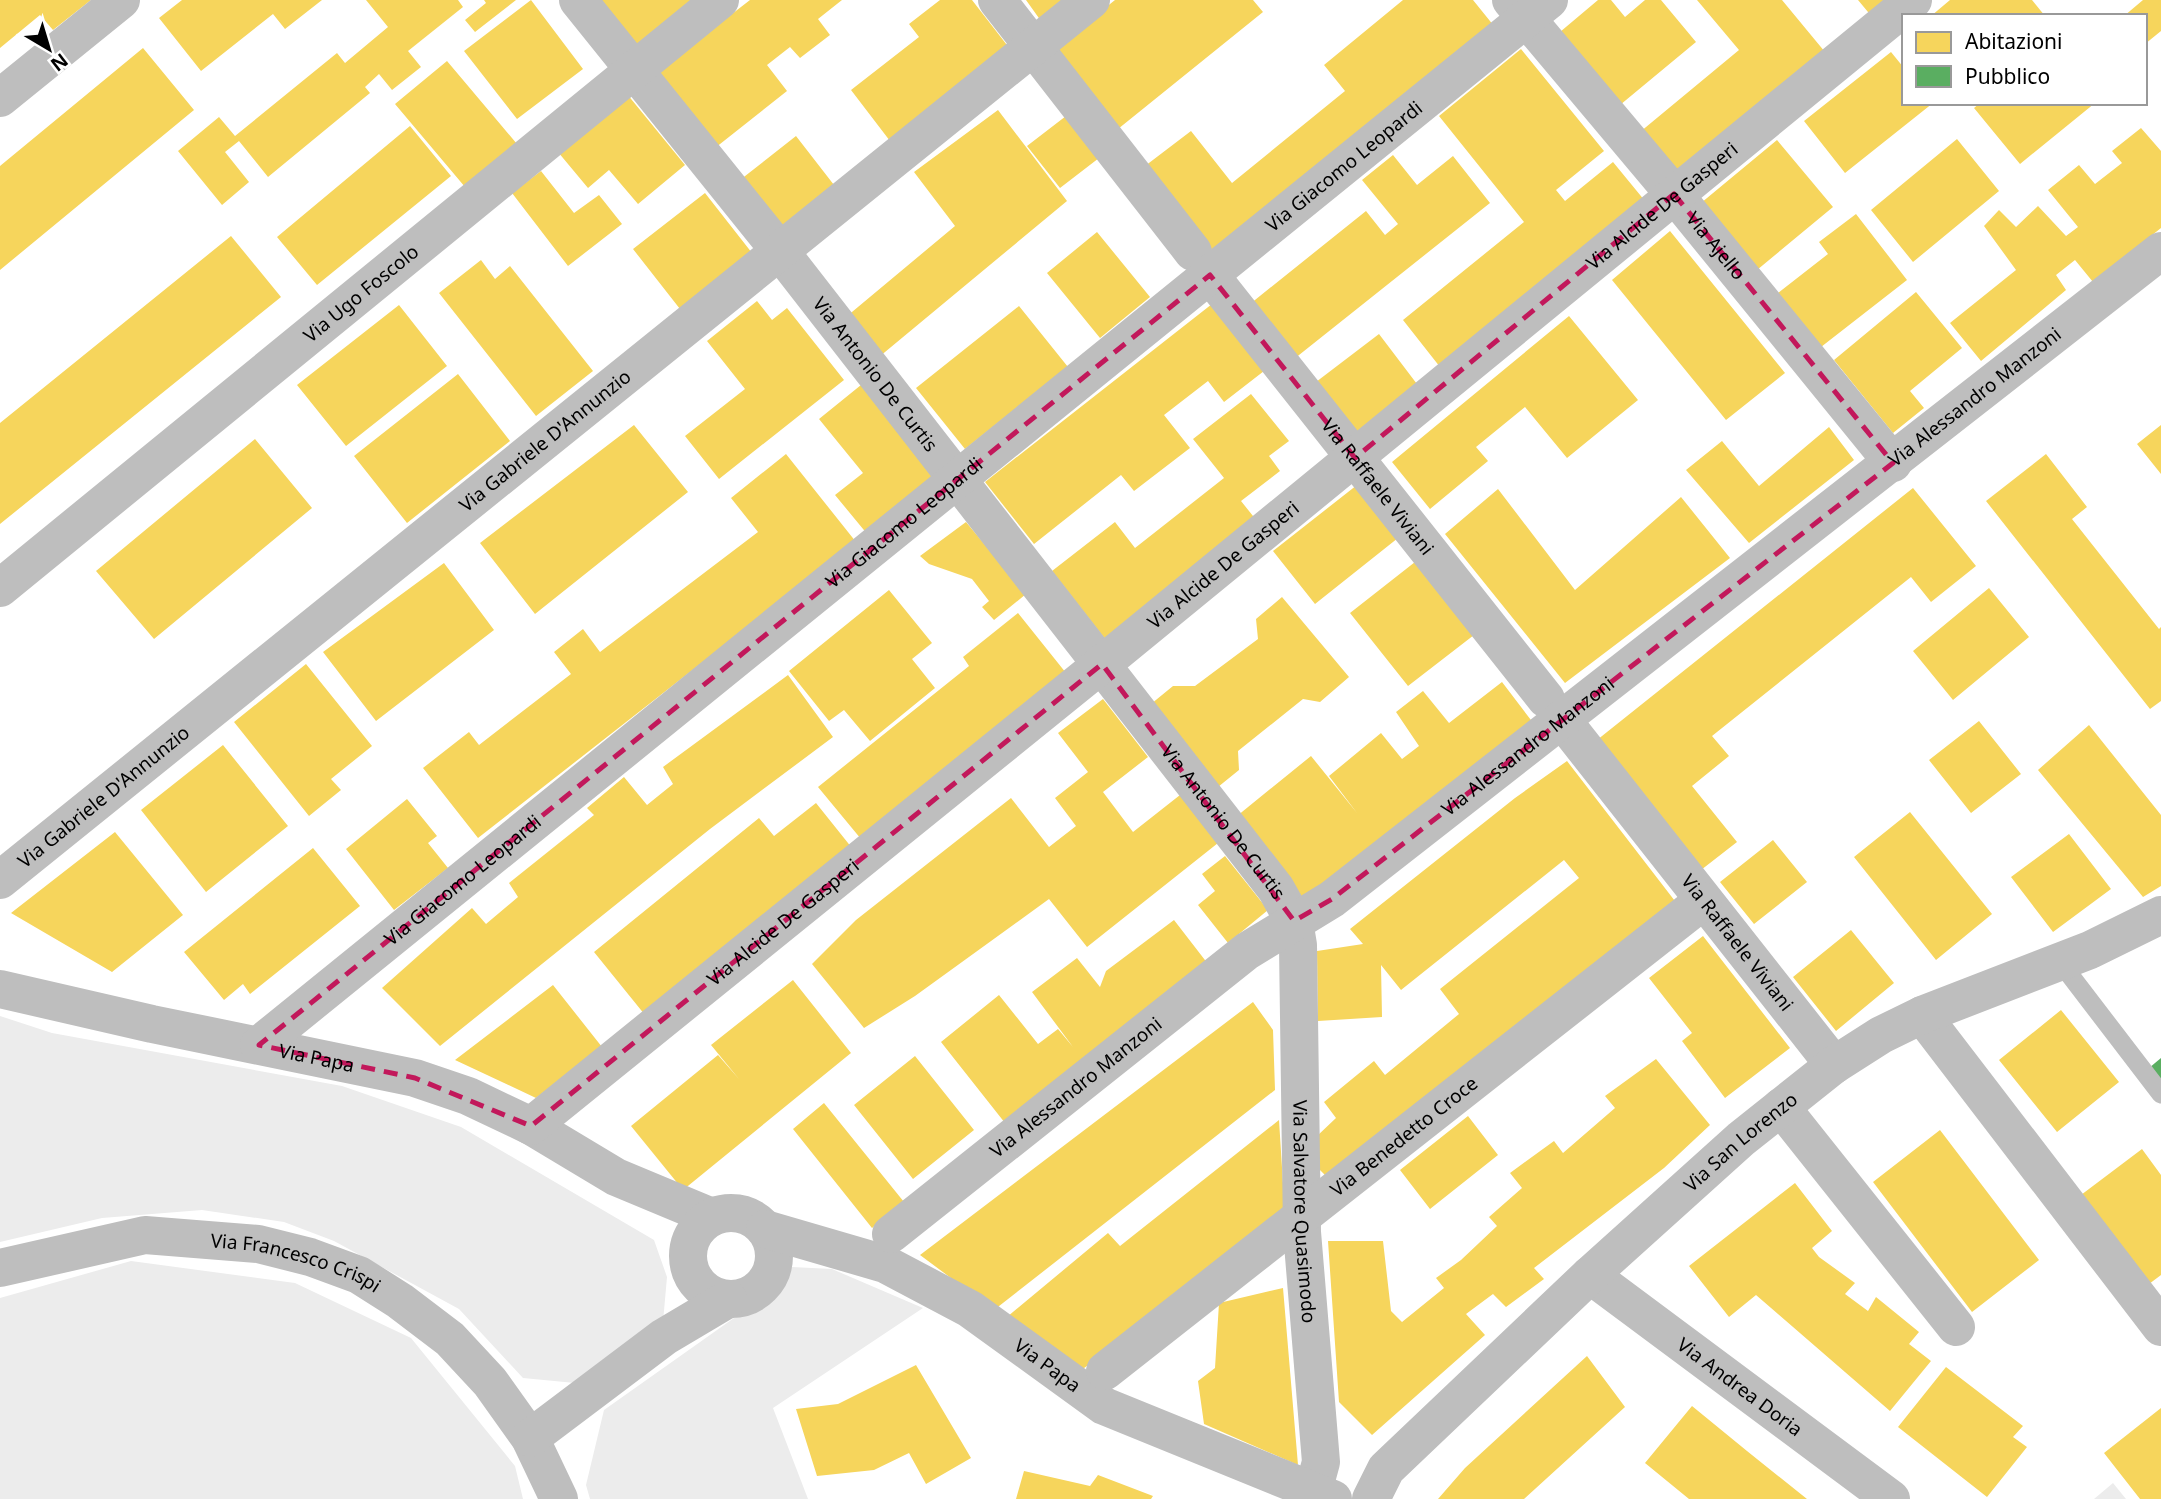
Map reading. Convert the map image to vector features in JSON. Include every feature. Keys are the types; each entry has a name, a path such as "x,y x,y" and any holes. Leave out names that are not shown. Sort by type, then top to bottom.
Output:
{"street":[{"path":"0,98 121,0"},
{"name":"Via Antonio De Curtis","path":"578,0 779,250 1102,664 1276,890 1294,921"},
{"name":"Via Ugo Foscolo","path":"0,588 720,0"},
{"name":"Via Raffaele Viviani","path":"997,0 1834,1065"},
{"name":"Via Gabriele D'Annunzio","path":"0,880 1091,0"},
{"name":"Via Alcide De Gasperi","path":"531,1126 1355,458 1913,0"},
{"name":"Via Ajello","path":"1529,6 1674,194 1893,463"},
{"name":"Via Giacomo Leopardi","path":"259,1045 956,479 1202,264 1529,6"},
{"name":"Via Alessandro Manzoni","path":"891,1234 1247,951 1332,900 1555,710 1893,463 2161,251"},
{"name":"Via Benedetto Croce","path":"1105,1371 1703,901"},
{"name":"Via San Lorenzo","path":"1319,1487 1333,1479 1378,1484 1590,1275 1781,1107 1834,1065 1881,1035 1922,1015 2060,962 2161,915"},
{"name":"Via Salvatore Quasimodo","path":"1294,921 1298,945 1304,1217 1319,1487"},
{"name":"Via Papa","path":"0,989 152,1024 415,1078 468,1096 531,1126 616,1177 712,1217"},
{"path":"1922,1015 2161,1327"},
{"path":"1781,1107 1956,1327"},
{"name":"Via Papa","path":"616,1177 690,1263"},
{"path":"664,1337 684,1308 690,1263 700,1226 712,1217 725,1213 740,1214 765,1229 774,1252 767,1280 743,1297 728,1299 713,1295 699,1285 690,1263"},
{"name":"Via Papa","path":"765,1229 885,1264 970,1309 1104,1406 1279,1478 1319,1487"},
{"name":"Via Francesco Crispi","path":"0,1268 145,1235 258,1244 310,1257 359,1275 400,1301 450,1339 490,1382 530,1438 559,1499"},
{"name":"Via Andrea Doria","path":"1590,1275 1891,1499"},
{"path":"530,1438 664,1337 728,1299"}],"lane":[{"path":"2060,962 2161,1094"}],"highlighted area":[{"path":"1674,194 1893,463 1332,899 1294,921 1102,664 531,1126 415,1078 259,1045 1210,275 1355,458"}],"shaded area":[{"path":"0,1016 52,1033 342,1086 461,1127 654,1240 667,1277 663,1322 575,1383 523,1378 459,1309 334,1241 284,1222 202,1210 102,1218 0,1242"},
{"path":"131,1261 295,1283 411,1338 515,1466 523,1499 0,1499 0,1298"},
{"path":"792,1267 832,1269 923,1308 773,1408 808,1499 590,1499 586,1485 604,1410 768,1294"},
{"path":"2113,1483 2126,1499 2094,1499"}],"building: Abitazioni":[{"path":"0,0 91,0 53,30 40,15 0,48"},
{"path":"182,0 322,0 285,29 273,14 201,71 159,18"},
{"path":"366,0 458,0 463,7 408,51 421,67 392,90 379,74 365,87 370,93 268,177 239,141 225,152 249,182 222,205 178,151 219,117 235,136 337,53 345,63 388,27"},
{"path":"484,0 516,0 475,32 465,20 486,3"},
{"path":"531,0 583,69 517,119 464,51"},
{"path":"596,0 698,0 635,51"},
{"path":"750,0 842,0 818,19 830,35 800,58 790,47 767,65 787,91 715,148 656,73"},
{"path":"940,0 972,0 1010,49 890,141 851,90 919,37 909,24"},
{"path":"1026,0 1067,0 1041,21"},
{"path":"1115,0 1253,0 1263,12 1118,129 1054,49"},
{"path":"1403,0 1473,0 1494,26 1215,254 1145,166 1191,131 1232,183 1345,91 1324,65"},
{"path":"1598,0 1611,0 1625,17 1645,0 1661,0 1696,42 1620,105 1560,32"},
{"path":"1697,0 1782,0 1825,52 1676,175 1640,132 1739,50"},
{"path":"1858,0 1895,0 1873,18"},
{"path":"1950,0 2032,0 2043,14 1933,14"},
{"path":"2143,0 2161,0 2161,31 2147,42 2147,14 2126,14"},
{"path":"143,48 194,110 0,270 0,166"},
{"path":"1521,49 1604,151 1556,190 1565,201 1613,162 1645,201 1440,367 1403,320 1524,222 1439,116"},
{"path":"1891,52 1902,66 1902,105 1930,105 1845,173 1804,121"},
{"path":"447,61 517,144 465,187 395,104"},
{"path":"627,94 685,165 638,204 609,170 588,188 558,152"},
{"path":"1978,105 2093,105 2020,164 1974,108"},
{"path":"998,110 1067,201 879,357 846,317 955,226 914,172"},
{"path":"1066,116 1099,158 1060,188 1027,146"},
{"path":"410,126 451,176 317,285 277,237"},
{"path":"2141,128 2161,151 2161,228 2093,282 2075,260 2056,275 2066,290 1981,361 1950,323 2016,270 1984,226 1999,210 2016,227 2038,206 2066,236 2078,227 2048,190 2079,165 2095,184 2122,163 2112,151"},
{"path":"796,136 834,185 778,229 740,180"},
{"path":"1957,139 1999,191 1913,262 1871,210"},
{"path":"1777,140 1833,207 1757,270 1701,203"},
{"path":"1393,155 1417,185 1453,156 1490,203 1294,359 1250,304 1366,211 1385,235 1398,224 1362,180"},
{"path":"541,171 574,213 599,195 622,224 568,266 512,193"},
{"path":"705,193 752,253 680,309 633,249"},
{"path":"1856,214 1907,280 1821,347 1778,293 1828,254 1819,242"},
{"path":"1670,231 1785,373 1726,420 1612,280"},
{"path":"1097,232 1150,297 1100,338 1047,273"},
{"path":"231,236 281,297 0,524 0,423"},
{"path":"481,260 495,279 510,266 593,371 536,416 439,293"},
{"path":"1916,292 1962,348 1910,391 1924,408 1893,433 1834,360"},
{"path":"757,301 772,320 787,308 844,380 719,479 685,436 745,389 707,341"},
{"path":"1212,304 1264,371 1224,402 1208,381 1164,415 1190,448 1134,491 1121,475 1034,544 985,482"},
{"path":"399,305 447,366 346,446 297,385"},
{"path":"1019,306 1068,367 965,449 916,388"},
{"path":"1569,316 1638,400 1567,458 1525,407 1476,447 1488,461 1430,509 1392,462"},
{"path":"1379,334 1420,388 1358,436 1316,382"},
{"path":"458,374 510,441 407,523 354,456"},
{"path":"861,385 937,479 868,535 835,495 863,473 819,419"},
{"path":"1251,394 1289,441 1269,456 1280,471 1241,501 1257,521 1105,639 1052,571 1115,522 1135,548 1224,478 1193,439"},
{"path":"634,425 688,492 535,614 480,543"},
{"path":"2161,425 2161,474 2137,444"},
{"path":"1829,427 1854,460 1749,543 1686,470 1722,441 1759,486"},
{"path":"255,439 312,508 154,639 96,571"},
{"path":"786,454 856,542 478,838 423,768 469,732 479,745 571,674 554,652 583,629 600,652 758,532 731,498"},
{"path":"2046,454 2087,507 2072,519 2159,629 2161,627 2161,701 2150,709 1986,501"},
{"path":"1357,485 1398,538 1315,604 1273,551"},
{"path":"1913,488 1976,566 1931,602 1911,577 1712,736 1729,756 1692,786 1737,842 1701,870 1597,740"},
{"path":"1498,489 1575,590 1681,497 1730,558 1565,683 1445,534"},
{"path":"966,522 1026,594 994,620 982,607 989,601 972,579 929,564 920,556"},
{"path":"1415,562 1474,635 1408,686 1350,613"},
{"path":"444,563 494,630 376,721 323,652"},
{"path":"1989,588 2029,637 1953,700 1913,651"},
{"path":"889,590 932,643 912,659 935,688 870,741 844,710 829,721 789,671"},
{"path":"1282,597 1349,677 1320,702 1303,699 1238,751 1239,770 1218,787 1151,704 1173,686 1195,686 1258,639 1256,619"},
{"path":"1018,613 1066,673 861,839 818,787 969,666 963,657"},
{"path":"306,664 372,746 331,779 341,790 309,816 234,722"},
{"path":"788,675 833,737 710,829 440,1046 382,988 472,908 486,924 518,897 509,883 594,815 587,808 624,777 647,805 673,784 663,767"},
{"path":"1502,682 1534,724 1306,902 1237,816 1311,756 1357,813 1329,776 1381,733 1402,759 1419,746 1396,712 1423,691 1449,723"},
{"path":"1103,699 1148,757 1103,792 1133,832 1180,795 1218,843 1087,947 1049,899 915,996 864,1028 812,964 856,920 1011,798 1049,847 1076,826 1055,798 1088,772 1058,733"},
{"path":"1979,721 2021,774 1971,813 1929,760"},
{"path":"2089,725 2161,815 2161,886 2143,897 2038,770"},
{"path":"223,745 288,826 206,892 141,810"},
{"path":"1567,761 1678,905 1329,1179 1318,1168 1316,1137 1336,1118 1324,1102 1374,1061 1385,1075 1459,1014 1440,989 1579,878 1564,860 1401,990 1381,965 1382,1017 1318,1021 1317,951 1363,944 1350,929 1515,798"},
{"path":"407,799 437,836 428,843 448,868 394,910 346,849"},
{"path":"816,803 852,848 645,1015 594,952 759,818 774,836"},
{"path":"1910,812 1992,914 1936,960 1854,857"},
{"path":"115,832 183,915 112,972 11,913"},
{"path":"2069,834 2111,889 2053,932 2011,877"},
{"path":"1773,840 1807,882 1754,924 1720,882"},
{"path":"313,848 360,906 250,994 243,984 224,1000 184,952"},
{"path":"1225,856 1268,910 1228,943 1198,905 1215,891 1202,874"},
{"path":"1174,920 1208,964 1005,1123 941,1042 999,995 1038,1044 1058,1029 1073,1047 1032,992 1077,958 1100,987 1106,971"},
{"path":"1851,930 1894,983 1836,1031 1793,977"},
{"path":"1703,936 1790,1048 1725,1098 1682,1041 1692,1033 1649,978"},
{"path":"793,980 851,1053 683,1190 631,1126 718,1055 739,1079 711,1045"},
{"path":"553,985 602,1047 536,1098 455,1060"},
{"path":"1253,1002 1273,1030 1275,1090 994,1310 920,1255"},
{"path":"2061,1010 2119,1082 2057,1132 1999,1060"},
{"path":"915,1056 974,1130 913,1179 854,1105"},
{"path":"1656,1059 1710,1125 1664,1168 1534,1268 1544,1279 1506,1307 1493,1294 1466,1314 1485,1335 1372,1435 1339,1402 1328,1241 1383,1241 1391,1311 1402,1322 1444,1288 1436,1278 1461,1260 1497,1226 1489,1217 1522,1188 1510,1173 1554,1141 1563,1153 1615,1108 1605,1096"},
{"path":"824,1103 904,1202 872,1228 793,1129"},
{"path":"1468,1116 1498,1155 1430,1209 1400,1170"},
{"path":"1279,1120 1285,1215 1080,1371 1007,1317 1108,1233 1120,1246"},
{"path":"1940,1130 2039,1260 1972,1312 1873,1182"},
{"path":"2142,1149 2161,1175 2161,1275 2145,1287 2077,1198"},
{"path":"1795,1183 1832,1231 1812,1248 1819,1257 1855,1283 1845,1294 1868,1311 1876,1297 1919,1332 1909,1344 1931,1361 1890,1411 1756,1295 1729,1317 1689,1266"},
{"path":"1283,1288 1298,1465 1204,1424 1198,1381 1215,1368 1219,1303"},
{"path":"1587,1356 1625,1407 1524,1499 1438,1499 1465,1468"},
{"path":"916,1365 971,1458 926,1484 909,1453 874,1470 817,1476 796,1409 838,1404"},
{"path":"1946,1367 2023,1426 2013,1437 2027,1447 1987,1497 1898,1427"},
{"path":"1692,1406 1807,1499 1689,1499 1645,1463"},
{"path":"2161,1408 2161,1499 2140,1499 2104,1453"},
{"path":"1024,1471 1090,1486 1098,1475 1153,1496 1151,1499 1016,1499"}],"building: Pubblico":[{"path":"2161,1058 2161,1083 2149,1068"}]}
